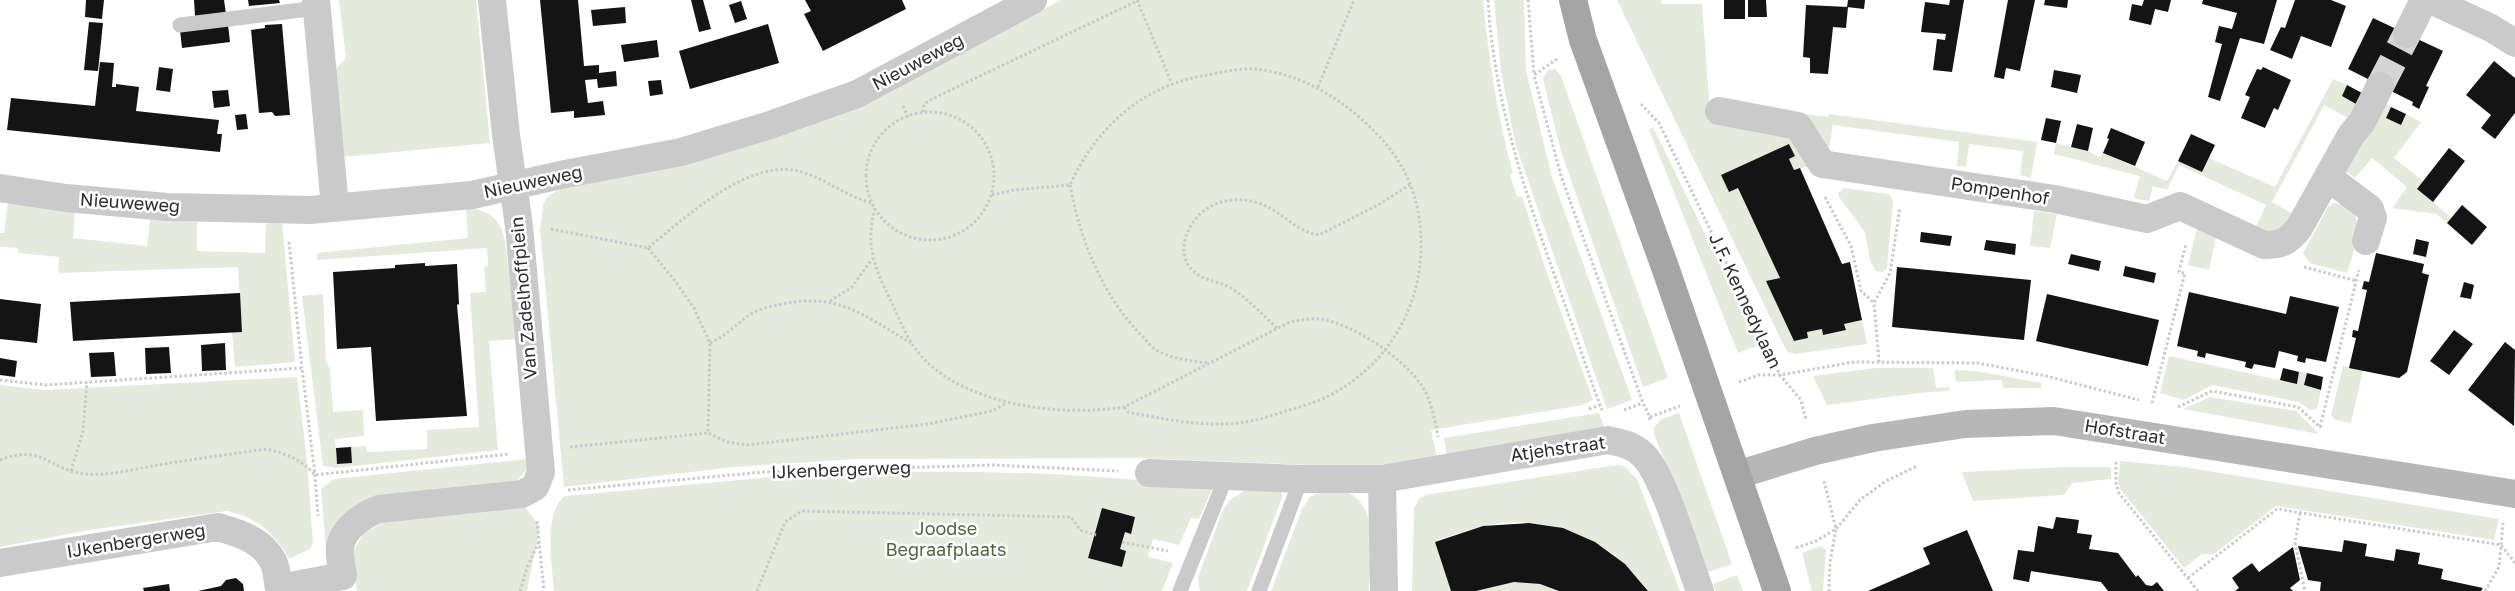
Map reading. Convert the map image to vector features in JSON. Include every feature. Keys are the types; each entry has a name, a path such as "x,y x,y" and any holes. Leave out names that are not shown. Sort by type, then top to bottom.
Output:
{"main road":[{"path":"1572,0 1583,40 1767,558 1777,591"}],"street":[{"name":"Van Zadelhoffplein","path":"492,0 512,186 519,226 541,472 535,487"},
{"name":"Nieuweweg","path":"0,188 66,198 167,207 286,209 335,207 472,195 681,152 767,126 857,94 1033,0"},
{"path":"2407,34 2424,0"},
{"path":"2431,0 2491,28 2515,43"},
{"path":"316,4 335,207"},
{"path":"2290,240 2351,135 2362,122 2380,86"},
{"path":"1719,111 1798,126 1822,164"},
{"name":"Pompenhof","path":"1822,164 2055,199 2147,218 2180,206 2264,245 2277,245 2290,240"},
{"path":"2328,177 2370,209 2373,218 2366,241"},
{"name":"Hofstraat","path":"1737,475 1815,451 1873,438 1965,424 2054,421 2510,505"},
{"name":"Atjehstraat","path":"1149,473 1302,479 1382,479 1442,467 1608,440 1629,444 1644,455 1657,475 1700,591"},
{"path":"1382,479 1384,591"},
{"name":"IJkenbergerweg","path":"0,563 218,527 244,534 259,545 273,561 280,589 344,584 340,548 346,534 365,515 379,509 522,494 535,487"}],"lane":[{"path":"180,25 316,4"},
{"path":"1180,591 1226,477"},
{"path":"1259,591 1302,479"}],"path":[{"path":"923,112 924,104 932,98 1138,0 1172,84"},
{"path":"1318,87 1354,0"},
{"path":"1488,0 1498,83 1507,127 1528,201 1614,441"},
{"path":"1528,0 1534,75 1561,176 1643,403 1650,417 1644,455"},
{"path":"1534,75 1583,40"},
{"path":"1124,406 1128,412 1185,422 1237,423 1259,420 1309,404 1336,392 1363,373 1386,351 1409,310 1421,268 1421,235 1418,205 1401,163 1377,132 1347,106 1318,87 1254,69 1193,77 1154,92 1131,106 1109,125 1079,166 1070,185 1075,212 1095,266 1131,325 1155,350 1179,359 1209,363"},
{"name":"J.F. Kennedylaan","path":"1640,103 1659,123 1780,375 1801,400 1836,529 1830,562 1829,591"},
{"path":"923,112 944,113 964,121 980,136 991,154 995,174 992,195 982,214 967,229 941,239 927,240 906,236 888,225 872,203 867,188 867,167 872,147 885,130 903,118 923,112"},
{"path":"1822,164 1825,198 1851,246 1861,291 1874,303"},
{"path":"648,248 691,213 722,192 742,181 775,170 792,169 806,173 857,199 872,203"},
{"path":"1879,362 1874,303 1890,273 1904,176"},
{"path":"1276,328 1233,289 1202,276 1194,271 1186,261 1183,249 1184,236 1202,213 1226,200 1256,202 1298,229 1319,235 1378,205 1411,184"},
{"path":"992,195 1014,190 1070,185"},
{"path":"875,208 869,236 873,258 882,283 912,343 920,355 938,371 985,396 1005,404 1100,410 1124,406 1276,328 1290,322 1321,319 1347,328 1386,351 1410,371 1423,387 1434,420 1442,467"},
{"path":"286,209 315,475 318,522"},
{"path":"2152,403 2185,273 2179,272 2194,213"},
{"path":"519,226 536,226 648,248 694,308 710,342 708,433 727,442 747,445 928,424 992,410 1005,404"},
{"path":"2290,240 2304,267 2357,281"},
{"path":"2320,428 2366,241"},
{"path":"830,301 852,287 873,258"},
{"path":"710,342 734,329 751,314 766,307 814,299 830,301 875,321 912,343"},
{"path":"0,380 46,385 302,368"},
{"path":"71,471 83,431 88,382"},
{"path":"2174,409 2212,391 2298,407 2326,433"},
{"path":"0,460 16,454 28,453 42,456 57,466 71,471 87,474 117,472 268,449 284,453 305,463 315,475"},
{"path":"2116,455 2116,483 2119,493 2198,591"},
{"name":"IJkenbergerweg","path":"535,487 549,492 764,472 992,464 1149,473"},
{"path":"1767,558 1816,541 1836,529 1860,500 1886,481 1920,465"},
{"path":"535,487 544,591"},
{"path":"2485,591 2499,567 2501,545 2510,505"},
{"path":"2188,578 2277,509 2501,545 2515,563"},
{"path":"757,591 785,522 802,511 1071,517 1080,530 1096,535"},
{"path":"2300,513 2295,543 2305,591"},
{"path":"520,591 528,565 539,542"},
{"path":"1122,542 1194,557"}],"green space":[{"path":"339,0 476,0 490,143 343,157 335,70 346,58"},
{"path":"1061,0 1483,0 1494,88 1513,173 1510,175 1517,197 1522,196 1543,262 1593,400 1583,405 1431,430 1437,458 1383,465 1337,466 1139,458 856,459 734,467 564,487 540,230 544,204 550,195 564,188 1005,30"},
{"path":"1494,0 1524,0 1526,71 1552,177 1632,400 1607,409 1516,146 1501,72"},
{"path":"1617,0 1661,0 1662,4 1702,4 1709,99 1708,121 1788,133 1810,166 1794,170 1789,159 1794,156 1789,144 1721,175 1729,192 1738,188 1780,278 1767,281 1794,341 1808,338 1807,332 1822,329 1823,335 1846,329 1844,324 1862,320 1867,344 1795,354 1788,352"},
{"path":"1555,69 1561,76 1668,378 1643,387 1561,151 1543,79 1548,70"},
{"path":"2333,79 2347,85 2342,96 2356,104 2352,120 2324,105 2272,202 2293,214 2277,230 2268,232 2254,231 2266,205 2179,165 2167,190 2153,186 2149,201 2136,199 2134,196 2140,176 2054,154 2056,143 2088,151 2100,158 2103,153 2167,181 2178,161 2202,172 2209,158 2275,187"},
{"path":"2382,101 2391,107 2386,118 2401,125 2406,114 2421,122 2394,158 2423,181 2417,189 2452,218 2447,223 2436,214 2392,208 2407,187 2372,158 2355,178 2346,171"},
{"path":"1806,114 1828,117 1829,114 2037,142 2031,178 2020,175 2023,151 1969,144 1966,167 1957,166 1959,142 1833,125 1829,149 1826,149"},
{"path":"1653,127 1759,345 1738,353 1649,130"},
{"path":"1844,188 1889,194 1893,201 1887,268 1883,272 1876,271 1870,261 1865,232 1839,197 1838,193"},
{"path":"8,202 75,211 73,238 147,246 150,220 197,222 197,251 265,253 266,224 282,222 295,362 235,367 232,332 242,332 238,267 58,273 59,257 18,253 18,248 0,247 0,233 4,233"},
{"path":"2334,203 2346,207 2353,213 2357,221 2358,231 2347,273 2310,263 2303,253 2328,207"},
{"path":"466,208 481,210 497,221 505,241 517,339 489,341 498,450 336,468 323,466 302,296 323,294 326,362 330,369 333,412 363,410 364,436 335,439 337,464 352,463 351,447 366,446 367,452 427,449 427,430 479,427 470,293 486,292 484,267 488,266 487,248 318,260 317,253 468,238"},
{"path":"2034,211 2057,214 2050,248 2030,246"},
{"path":"2199,229 2211,232 2216,238 2209,270 2188,265 2196,232"},
{"path":"2169,356 2297,384 2299,372 2307,373 2304,385 2321,390 2317,409 2310,410 2299,402 2212,385 2184,400 2160,393"},
{"path":"2343,366 2363,370 2351,423 2335,420 2331,415"},
{"path":"1876,368 1933,368 1936,388 1949,387 1949,391 1827,405 1813,376"},
{"path":"1954,370 1976,371 2041,383 2041,388 2003,388 2002,380 1956,382"},
{"path":"297,377 307,461 313,544 310,549 289,559 277,541 264,528 247,517 227,511 90,530 0,547 0,385 44,390"},
{"path":"2210,397 2296,411 2319,434 2183,409"},
{"path":"1599,413 1605,429 1447,456 1444,438"},
{"path":"1679,413 1732,564 1708,572 1654,434 1654,428 1660,420"},
{"path":"528,459 527,469 515,483 369,499 353,510 347,518 327,563 321,489 334,479"},
{"path":"2120,461 2184,467 2499,519 2494,540 2276,506 2214,554 2202,554 2184,568 2121,490 2118,483"},
{"path":"1617,465 1624,466 1637,479 1680,591 1648,591 1633,572 1616,557 1596,543 1576,533 1554,526 1531,523 1507,523 1483,526 1435,541 1451,591 1412,591 1414,508 1419,499 1426,495"},
{"path":"2066,467 2111,467 2111,479 2072,483 2064,495 1973,501 1962,472"},
{"name":"Joodse Begraafplaats","path":"906,472 1059,474 1136,480 1212,489 1199,519 1191,518 1179,545 1153,539 1148,557 1173,563 1162,591 554,591 550,540 551,526 558,504 565,496 794,475"},
{"path":"1246,490 1280,491 1283,495 1247,591 1200,591 1198,577 1223,510 1230,500"},
{"path":"1322,491 1349,493 1359,501 1366,511 1371,537 1369,591 1271,591 1302,509 1310,497"},
{"path":"521,502 540,527 527,591 357,591 352,553 364,533 386,521"},
{"path":"1821,546 1826,550 1823,591 1812,591 1802,553"},
{"path":"1737,575 1743,591 1716,591 1713,584"},
{"path":"1514,582 1540,584 1559,591 1476,591"}],"building":[{"path":"86,0 104,0 102,19 85,17"},
{"path":"194,0 224,0 226,14 195,16"},
{"path":"248,0 279,0 280,3 249,6"},
{"path":"540,0 578,0 584,66 599,65 599,73 616,71 617,86 598,88 597,79 585,80 588,103 603,101 605,115 574,118 574,111 551,113"},
{"path":"691,0 703,0 711,29 699,32"},
{"path":"805,0 902,0 906,9 823,51 804,14 811,11"},
{"path":"1724,0 1745,0 1745,19 1724,19"},
{"path":"1748,0 1766,0 1767,17 1748,17"},
{"path":"1848,0 1865,0 1864,9 1847,7"},
{"path":"1950,0 1964,0 1952,72 1933,70 1937,39 1945,40 1946,34 1921,32 1925,2 1949,5"},
{"path":"2008,0 2035,0 2020,71 2006,68 2004,79 1994,77"},
{"path":"2045,0 2068,0 2067,8 2044,5"},
{"path":"2144,0 2171,0 2168,12 2155,9 2151,25 2129,20 2132,4 2142,6"},
{"path":"2203,0 2277,0 2264,44 2240,38 2220,101 2208,97 2222,44 2215,42 2219,26 2232,29 2237,13 2202,4"},
{"path":"2295,0 2331,0 2346,6 2331,47 2301,36 2292,59 2270,50 2281,27 2285,28"},
{"path":"741,1 747,19 735,23 729,5"},
{"path":"1806,5 1848,7 1846,28 1833,27 1828,74 1810,73 1810,58 1803,57"},
{"path":"625,7 626,23 593,26 591,10"},
{"path":"2373,18 2443,51 2426,86 2429,87 2419,109 2412,105 2413,102 2375,83 2366,83 2368,79 2348,69"},
{"path":"89,22 103,23 98,71 84,70"},
{"path":"282,24 290,115 275,116 272,112 259,113 251,30 265,28 265,25"},
{"path":"768,24 779,63 690,89 679,51"},
{"path":"228,25 230,42 182,48 180,30"},
{"path":"657,40 659,57 624,62 621,45"},
{"path":"2494,61 2515,78 2515,113 2495,139 2481,128 2491,115 2466,95"},
{"path":"100,62 114,63 112,87 116,87 116,84 139,87 136,111 219,120 217,134 222,134 220,152 7,130 11,98 95,106"},
{"path":"159,67 173,69 170,92 156,90"},
{"path":"2263,67 2291,80 2278,110 2274,108 2265,128 2241,118 2250,97 2245,95 2257,69 2261,70"},
{"path":"2054,70 2081,75 2077,93 2051,87"},
{"path":"661,80 663,94 650,96 648,81"},
{"path":"2347,85 2362,93 2356,104 2342,96"},
{"path":"228,90 230,106 214,108 212,91"},
{"path":"2391,107 2406,114 2401,125 2386,118"},
{"path":"246,114 248,129 237,130 235,115"},
{"path":"2046,118 2061,121 2056,143 2041,140"},
{"path":"2077,124 2093,128 2088,151 2071,147"},
{"path":"2111,128 2145,142 2135,166 2103,153"},
{"path":"2191,134 2215,145 2202,172 2178,161"},
{"path":"1789,144 1795,156 1789,159 1794,170 1800,168 1842,264 1850,262 1862,320 1844,324 1846,330 1823,335 1822,329 1807,332 1808,338 1794,341 1766,281 1780,278 1738,188 1729,192 1721,175"},
{"path":"2449,148 2465,161 2433,202 2417,189"},
{"path":"2462,205 2487,227 2472,245 2447,223"},
{"path":"1921,232 1952,236 1950,246 1920,242"},
{"path":"2416,239 2429,242 2426,257 2413,254"},
{"path":"1986,240 2016,244 2015,255 1984,250"},
{"path":"2376,253 2424,264 2422,273 2429,275 2407,372 2399,378 2349,368 2356,338 2352,337 2353,330 2358,331 2367,290 2362,289 2364,281 2369,282"},
{"path":"2071,254 2101,261 2099,271 2068,264"},
{"path":"425,263 425,266 457,264 459,304 457,305 467,416 376,421 371,347 337,349 333,272 395,268 395,265"},
{"path":"2125,266 2156,273 2154,283 2123,276"},
{"path":"1897,267 2031,280 2024,340 1892,327"},
{"path":"2464,282 2474,285 2471,299 2460,297"},
{"path":"2189,292 2286,314 2290,296 2339,307 2326,362 2306,358 2305,363 2297,361 2298,356 2279,351 2275,368 2254,364 2252,369 2245,367 2246,362 2206,353 2205,358 2197,356 2198,351 2177,346"},
{"path":"240,293 242,332 73,341 70,302"},
{"path":"2047,294 2159,320 2148,366 2036,341"},
{"path":"0,299 41,304 37,343 0,339"},
{"path":"2454,330 2473,344 2449,375 2430,361"},
{"path":"2505,342 2515,350 2514,426 2468,390"},
{"path":"225,343 226,370 202,371 201,345"},
{"path":"169,347 171,373 146,374 145,348"},
{"path":"114,352 116,376 91,377 89,353"},
{"path":"0,358 17,361 15,377 0,375"},
{"path":"2283,368 2299,372 2297,384 2280,380"},
{"path":"2307,373 2323,377 2321,390 2304,385"},
{"path":"351,447 352,463 337,464 336,448"},
{"path":"1102,508 1135,517 1131,534 1125,532 1120,549 1126,551 1122,567 1088,558"},
{"path":"2056,517 2079,520 2077,533 2092,535 2089,549 2118,553 2136,577 2138,575 2146,585 2152,586 2157,582 2164,591 2108,591 2101,582 2031,571 2029,582 2013,579 2018,550 2034,552 2038,526 2053,529"},
{"path":"1529,523 1563,528 1595,542 1625,564 1648,591 1559,591 1540,584 1514,582 1476,591 1451,591 1435,542 1483,526"},
{"path":"1967,530 1993,591 1868,591 1930,564 1923,548"},
{"path":"2344,540 2367,544 2365,556 2394,561 2396,549 2420,553 2418,564 2443,569 2441,579 2483,588 2481,591 2320,591 2321,582 2308,580 2298,546 2342,552"},
{"path":"2293,547 2300,580 2290,588 2293,591 2235,591 2239,588 2232,578 2242,570 2252,563 2259,572"},
{"path":"236,578 243,584 244,591 198,591 221,586 226,580"},
{"path":"169,584 170,591 144,591 143,588"}],"tunnel":[{"path":"2380,86 2407,34"}]}
